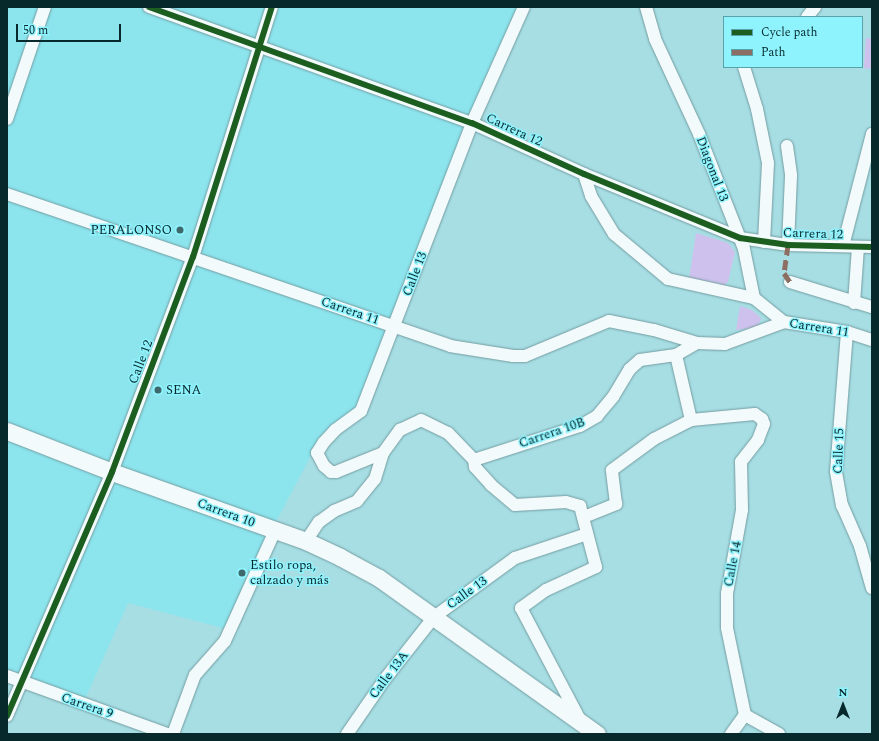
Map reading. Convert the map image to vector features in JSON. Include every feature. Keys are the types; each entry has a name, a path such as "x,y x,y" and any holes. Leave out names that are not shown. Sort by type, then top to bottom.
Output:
{"street":[{"path":"7,119 45,7"},
{"name":"Carrera 12","path":"149,7 257,48 472,123 584,174 740,238 788,244 872,247"},
{"name":"Calle 12","path":"7,716 112,472 193,257 257,48 272,7"},
{"name":"Calle 13","path":"383,452 336,472 331,472 317,454 324,442 335,430 361,411 472,123 524,7"},
{"name":"Diagonal 13","path":"646,7 655,39 699,134 740,238 744,249 754,298"},
{"path":"808,16 815,7"},
{"path":"744,68 757,109 768,163 764,242"},
{"path":"843,246 872,134"},
{"path":"787,146 791,176 788,244"},
{"path":"584,174 591,196 614,234 668,279 754,298 784,322"},
{"name":"Carrera 11","path":"7,194 450,346 513,356 525,356 609,321 654,330 697,343 725,344 784,322 847,332 872,340"},
{"path":"854,303 858,247"},
{"path":"790,282 854,303 872,307"},
{"name":"Calle 15","path":"847,332 836,472 842,505 860,546 872,588"},
{"path":"584,517 616,504 612,470 654,439 691,420 676,355 697,343"},
{"name":"Carrera 10B","path":"474,460 580,426 597,416 613,397 630,369 640,360 676,355"},
{"name":"Calle 14","path":"691,420 755,414 762,419 764,424 758,440 741,462 742,510 727,593 727,628 745,714"},
{"path":"306,541 319,522 334,511 357,501 375,479 383,452 400,430 421,420 448,433 474,460 475,467 491,485 515,505 566,502 580,506 596,566 546,590 520,608 581,723"},
{"name":"Carrera 10","path":"7,431 112,472 306,541 379,578 596,734"},
{"path":"174,734 195,675 225,641 275,531"},
{"name":"Calle 13","path":"434,617 514,558 587,534"},
{"name":"Calle 13A","path":"347,734 385,679 434,617"},
{"name":"Carrera 9","path":"7,676 22,684 167,734"},
{"path":"731,734 745,714 779,734"}],"shaded area":[{"path":"7,7 521,7 360,408 323,433 270,533 227,629 128,603 81,708 7,678"},
{"path":"866,38 872,39 872,69 864,68"},
{"path":"696,233 728,243 735,252 728,282 724,285 689,279"},
{"path":"740,306 752,310 761,318 758,327 736,330"}],"marked path":[{"path":"788,245 784,273 790,282"}],"cycle path":[{"path":"149,7 472,123 584,174 740,238 788,245 872,247"},
{"path":"7,716 112,472 193,257 272,7"}],"place":[{"name":"PERALONSO","path":"180,230"},
{"name":"SENA","path":"158,390"},
{"name":"Estilo ropa, calzado y más","path":"242,573"}]}
